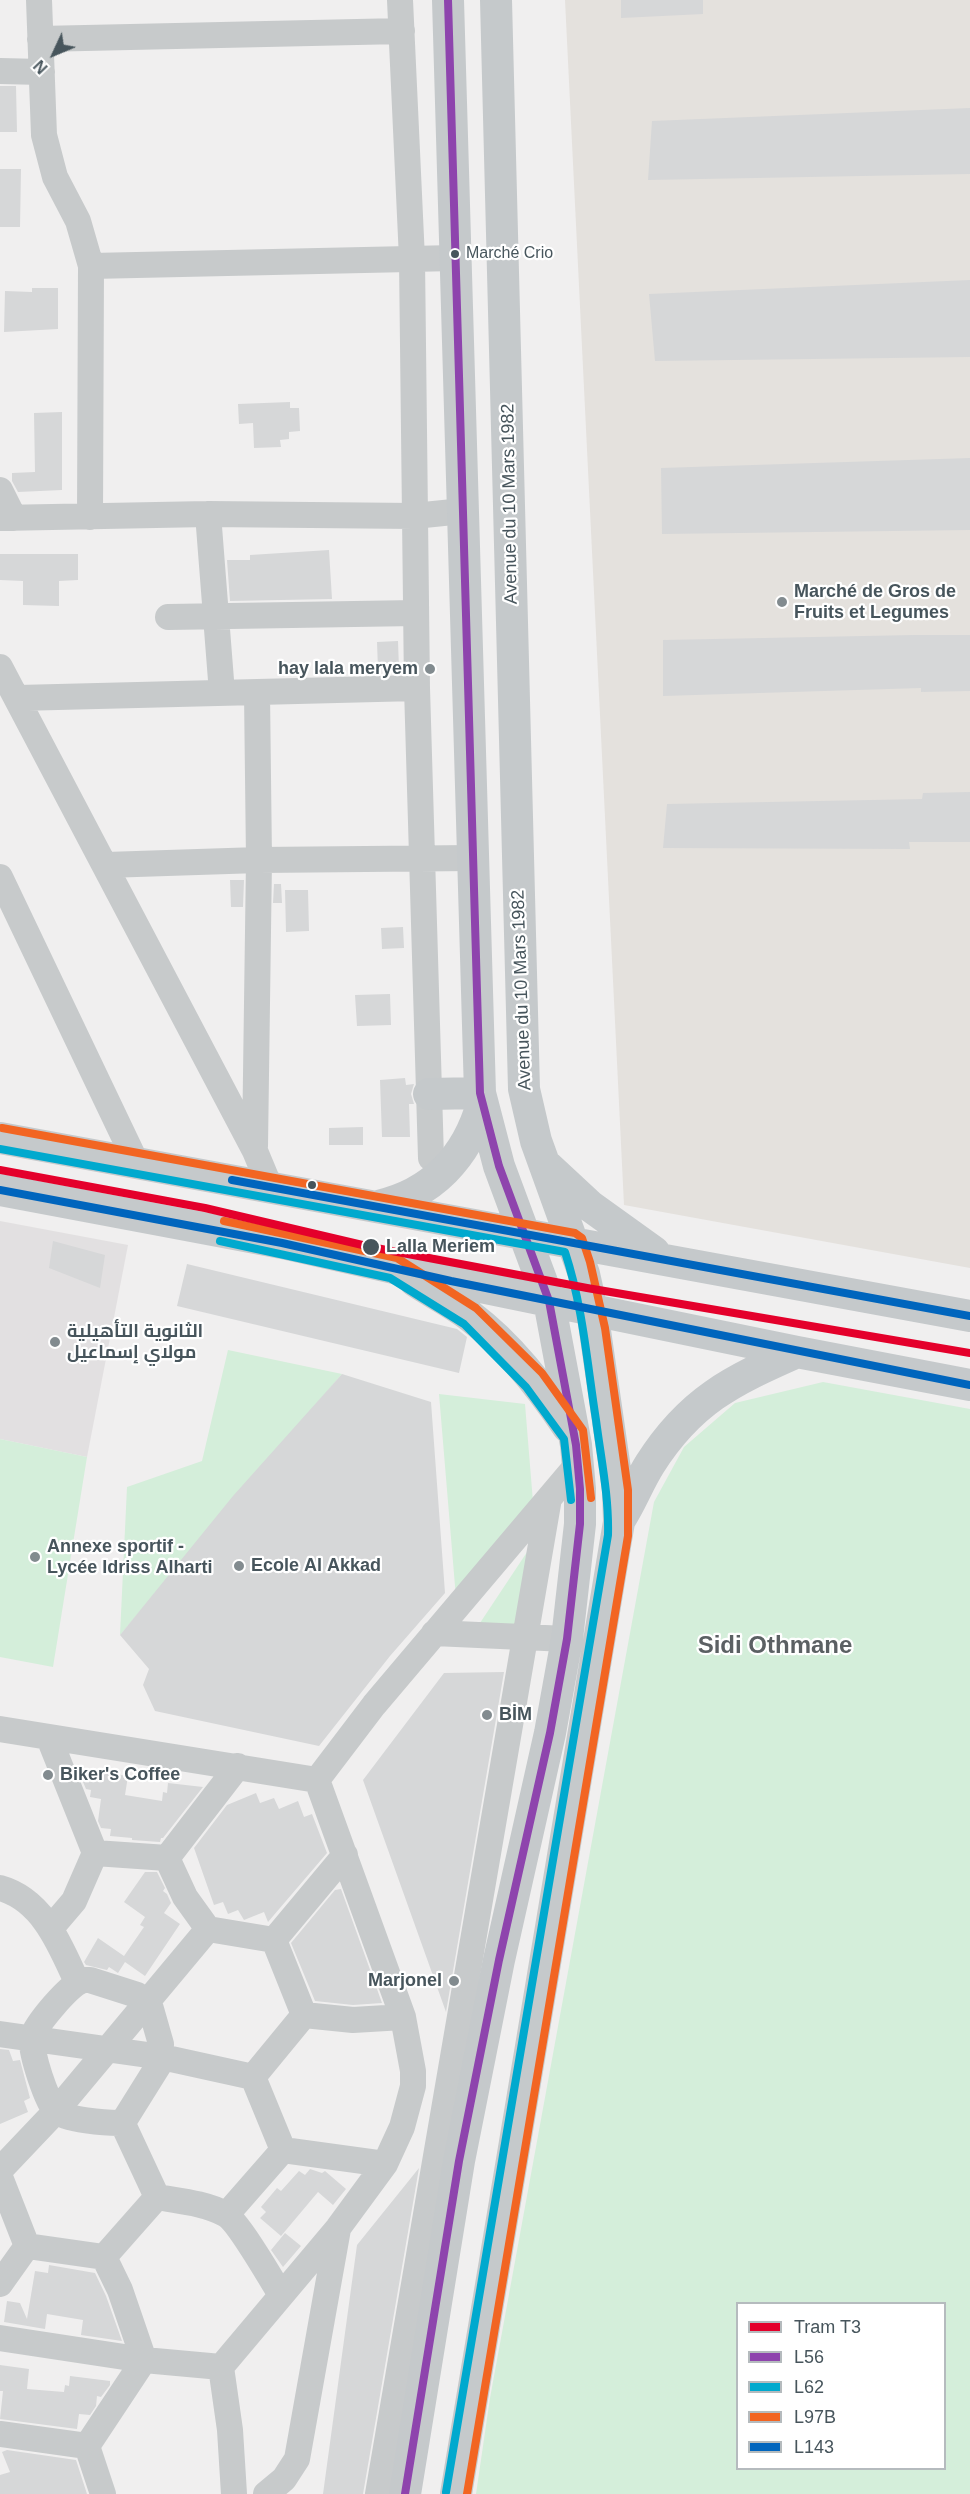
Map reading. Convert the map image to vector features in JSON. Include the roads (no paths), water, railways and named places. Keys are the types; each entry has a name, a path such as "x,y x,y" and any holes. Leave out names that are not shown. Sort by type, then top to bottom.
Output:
{"main road":[{"path":"405,2494 459,2161 499,1960 550,1733 567,1639 579,1549 581,1508 576,1450 549,1301 527,1236 499,1166 481,1098 448,0"},
{"name":"Avenue du 10 Mars 1982","path":"456,2494 619,1522 618,1490 592,1310 584,1274 528,1114 524,1089 496,0"},
{"path":"429,1094 481,1098"},
{"path":"375,1207 412,1195 445,1172 468,1141 481,1098"},
{"path":"0,1138 527,1236 665,1258 970,1316"},
{"path":"545,1164 590,1206 665,1258"},
{"path":"0,1190 282,1243 592,1310 970,1385"},
{"path":"394,1268 470,1316 491,1335 534,1380 576,1450"},
{"path":"619,1522 648,1467 674,1431 689,1415 715,1394 743,1376 797,1352"}],"street":[{"path":"39,0 44,135 55,177 78,221 91,266 90,517"},
{"path":"400,0 412,259 417,688 431,1158"},
{"path":"40,39 402,31"},
{"path":"0,71 42,72"},
{"path":"91,266 455,258"},
{"path":"0,490 7,518 208,514 414,516 463,511"},
{"path":"208,514 222,693"},
{"path":"168,617 416,613"},
{"path":"0,667 255,1151 270,1187"},
{"path":"18,698 417,688"},
{"path":"255,1151 259,860 257,693"},
{"path":"106,865 259,860 472,858"},
{"path":"0,877 136,1162"},
{"path":"317,1780 374,1705 549,1498 576,1450"},
{"path":"378,2494 549,1498"},
{"path":"434,1634 567,1639"},
{"path":"0,1729 317,1780"},
{"path":"49,1738 95,1853 74,1901 51,1928"},
{"path":"167,1858 237,1766"},
{"path":"234,2494 230,2430 222,2367 338,2228 385,2164 402,2127 413,2085 413,2072 403,2017 317,1780"},
{"path":"95,1853 167,1858"},
{"path":"274,1940 345,1855"},
{"path":"167,1858 185,1897 207,1929 274,1940"},
{"path":"0,1888 25,1901 51,1928 77,1982"},
{"path":"0,2170 56,2111 207,1929"},
{"path":"274,1940 304,2015"},
{"path":"90,1980 137,1995 147,2001 154,2017 162,2057 158,2068 122,2122 66,2116 56,2111 49,2102 32,2049 32,2039 37,2028 62,1997 77,1982 90,1980"},
{"path":"304,2015 353,2020 403,2017"},
{"path":"252,2077 304,2015"},
{"path":"0,2034 162,2057 252,2077"},
{"path":"252,2077 283,2150"},
{"path":"122,2122 157,2197"},
{"path":"283,2150 385,2164"},
{"path":"227,2214 283,2150"},
{"path":"0,2177 27,2246"},
{"path":"157,2197 190,2203 227,2214 281,2295"},
{"path":"104,2257 157,2197"},
{"path":"266,2494 284,2479 297,2459 338,2228"},
{"path":"27,2246 104,2257"},
{"path":"0,2284 27,2246"},
{"path":"104,2257 120,2290 144,2360"},
{"path":"0,2338 144,2360 222,2367"},
{"path":"87,2446 144,2360"},
{"path":"0,2434 87,2446"},
{"path":"87,2446 102,2494"}],"tram line":[{"name":"T3","path":"0,1170 205,1208 371,1247 587,1288 970,1353"}],"place":[{"name":"Marché Crio","path":"455,254"},
{"name":"Marché de Gros de Fruits et Legumes","path":"782,602"},
{"name":"hay lala meryem","path":"430,669"},
{"name":"Lalla Meriem","path":"371,1247"},
{"name":"الثانوية التأهيلية مولاي إسماعيل","path":"55,1342"},
{"name":"Annexe sportif - Lycée Idriss Alharti","path":"35,1557"},
{"name":"Ecole Al Akkad","path":"239,1566"},
{"name":"BİM","path":"487,1715"},
{"name":"Biker's Coffee","path":"48,1775"},
{"name":"Marjonel","path":"454,1981"}],"district":[{"name":"Sidi Othmane","path":"775,1646"}]}
